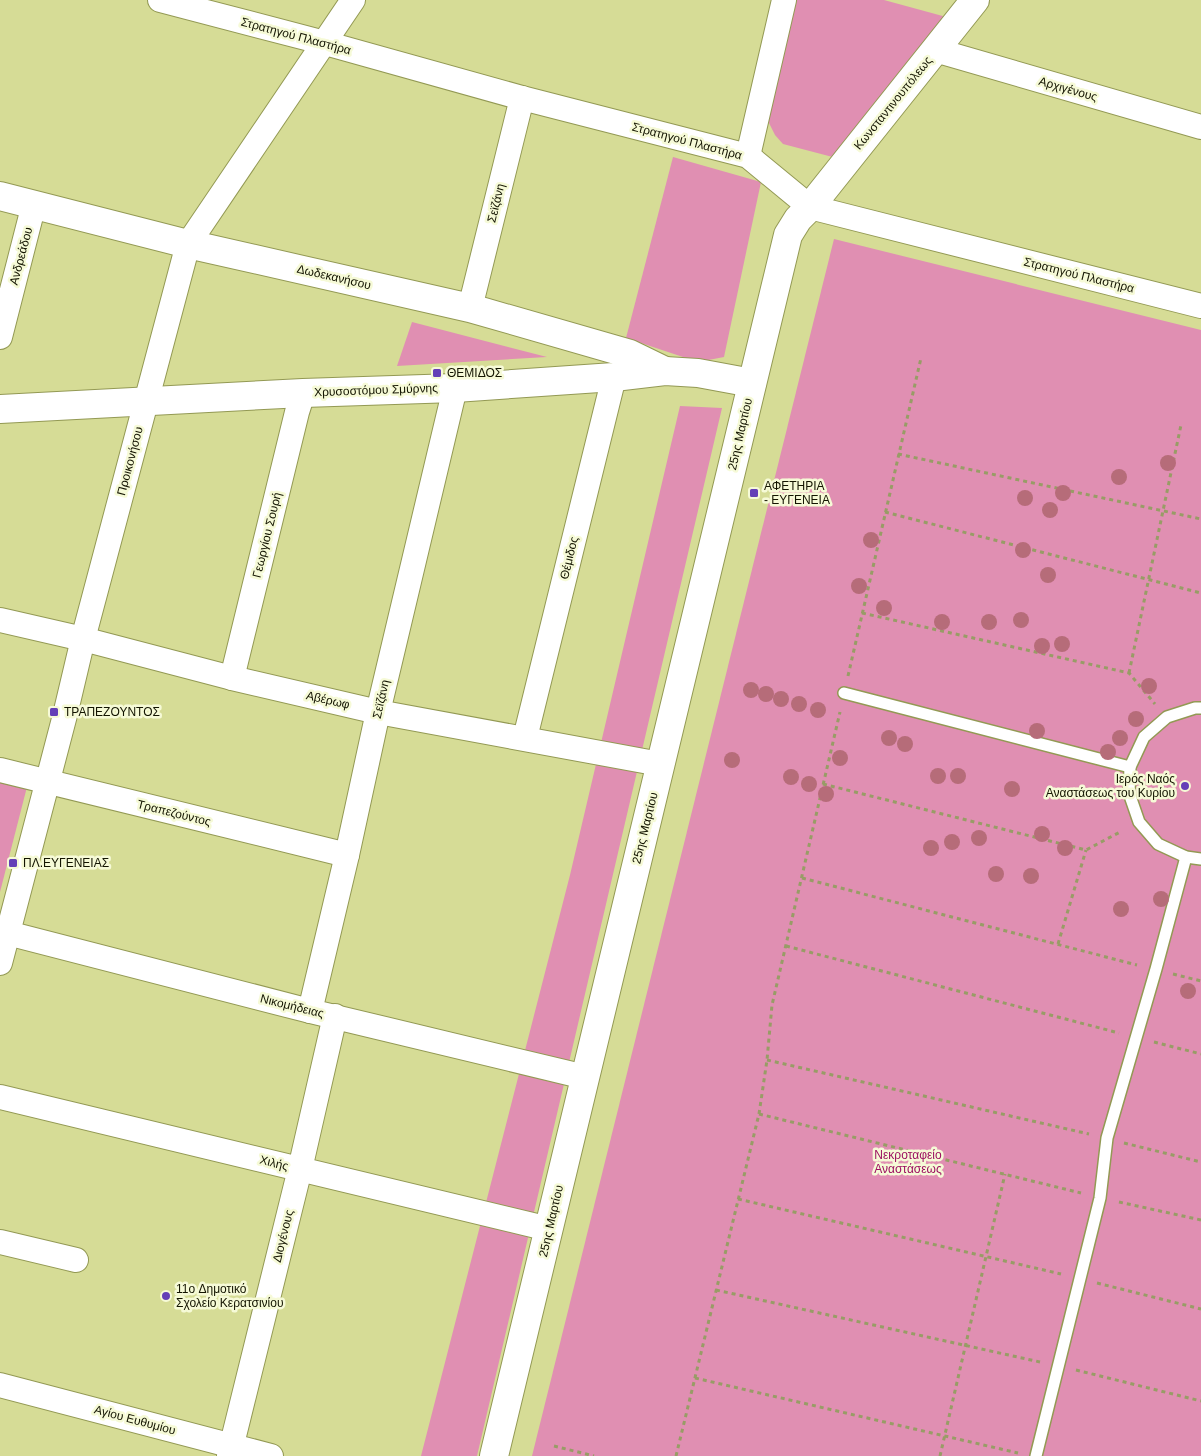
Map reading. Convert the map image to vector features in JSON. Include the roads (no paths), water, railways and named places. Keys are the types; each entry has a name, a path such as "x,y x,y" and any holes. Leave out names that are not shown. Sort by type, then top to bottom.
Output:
{"street":[{"name":"Στρατηγού Πλαστήρα","path":"160,0 325,43 522,98 748,156 810,207 1201,306"},
{"name":"Προικονήσου","path":"0,963 4,932 48,782 83,639 188,244 353,0"},
{"path":"748,156 784,0"},
{"name":"Κωνσταντινουπόλεως","path":"810,207 975,0"},
{"name":"Αρχιγένους","path":"935,50 1201,128"},
{"name":"Σεϊζάνη","path":"470,308 522,98"},
{"name":"Δωδεκανήσου","path":"0,196 188,244 470,308 630,354 665,371"},
{"name":"Ανδρεάδου","path":"0,337 34,204"},
{"name":"25ης Μαρτίου","path":"494,1456 788,234 798,219 810,207"},
{"name":"Χρυσοστόμου Σμύρνης","path":"0,409 303,393 455,388 614,377 665,371 698,373 752,383"},
{"name":"Θέμιδος","path":"524,738 614,377"},
{"name":"Σεϊζάνη","path":"310,1011 378,712 455,388"},
{"name":"Γεωργίου Σουρή","path":"232,678 296,412 303,393"},
{"name":"Αβέρωφ","path":"0,620 378,712 660,764"},
{"name":"Τραπεζούντος","path":"0,770 347,855"},
{"name":"Νικομήδειας","path":"4,932 310,1011 585,1077"},
{"name":"Διογένους","path":"230,1451 300,1169 335,1016"},
{"name":"Χιλής","path":"0,1097 549,1229"},
{"path":"0,1242 76,1260"},
{"name":"Αγίου Ευθυμίου","path":"0,1384 230,1451 271,1456"}],"lane":[{"path":"844,693 1130,767"},
{"path":"1201,708 1195,708 1167,717 1144,737 1130,767 1129,793 1139,822 1158,844 1186,858 1201,858"},
{"path":"1036,1456 1100,1198 1107,1138 1156,970 1186,858"}],"place":[{"name":"ΘΕΜΙΔΟΣ","path":"437,373"},
{"name":"ΑΦΕΤΗΡΙΑ - ΕΥΓΕΝΕΙΑ","path":"754,493"},
{"name":"ΤΡΑΠΕΖΟΥΝΤΟΣ","path":"54,712"},
{"name":"Ιερός Ναός Αναστάσεως του Κυρίου","path":"1185,786"},
{"name":"ΠΛ.ΕΥΓΕΝΕΙΑΣ","path":"13,863"},
{"name":"11o Δημοτικό Σχολείο Κερατσινίου","path":"166,1296"}],"park label":[{"name":"Νεκροταφείο Αναστάσεως","path":"908,1162"}]}
